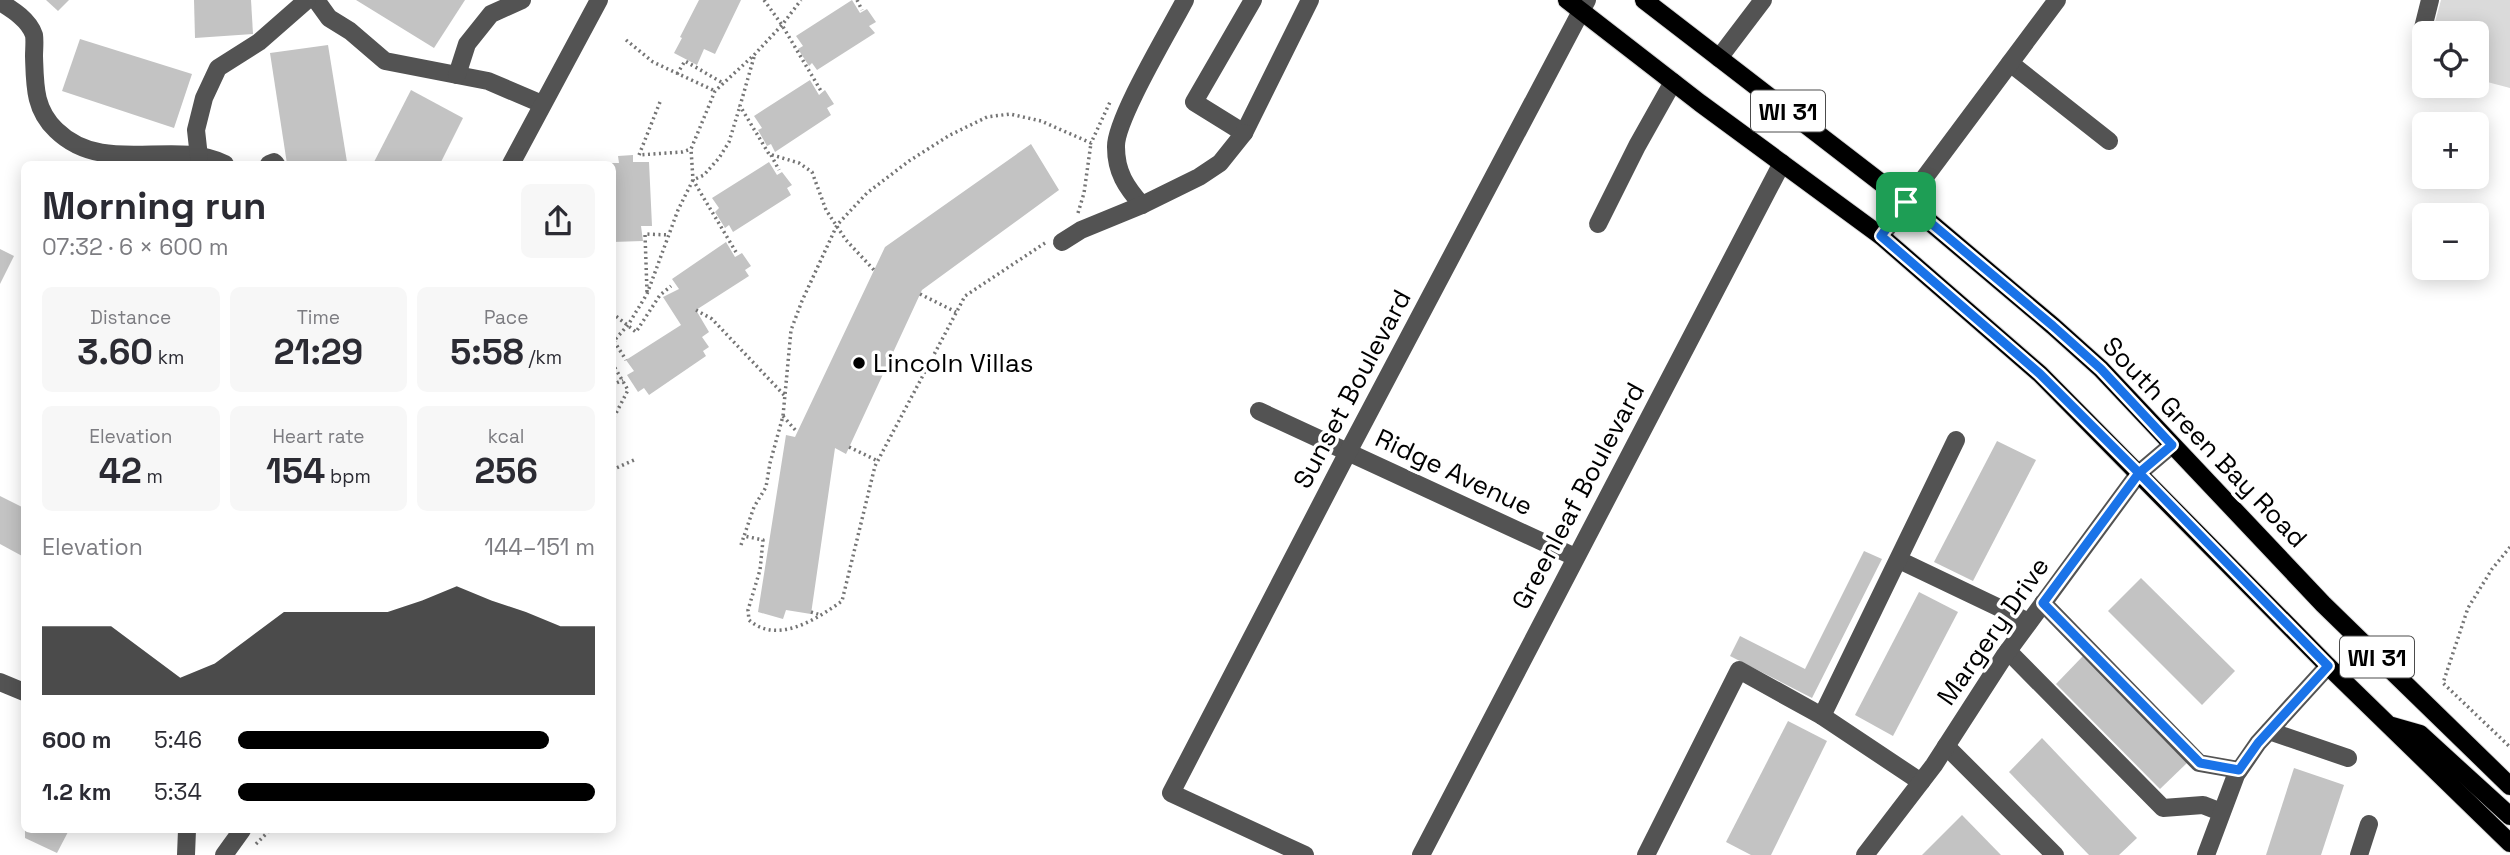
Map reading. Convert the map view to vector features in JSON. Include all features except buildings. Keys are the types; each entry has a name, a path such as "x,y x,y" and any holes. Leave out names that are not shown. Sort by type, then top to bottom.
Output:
{"main road":[{"name":"South Green Bay Road","path":"1644,0 1906,202 2101,369 2323,604 2510,786"},
{"name":"WI 31","path":"1578,3 1673,82 1881,236 2040,374 2328,666 2510,844"},
{"path":"2389,725 2420,734 2510,816"}],"street":[{"path":"199,157 196,130 204,98 218,68 259,42 307,0"},
{"path":"316,0 385,61 488,80 542,104"},
{"path":"457,75 467,44 491,14 522,0"},
{"path":"513,161 599,0"},
{"path":"1142,205 1123,183 1115,144 1126,115 1185,0"},
{"path":"1244,133 1194,102 1253,0"},
{"path":"1059,239 1142,205 1199,177 1220,163 1244,133 1310,0"},
{"path":"1719,58 1762,0"},
{"path":"1881,236 2057,0"},
{"path":"2425,21 2431,0"},
{"path":"0,2 24,19 34,36 35,92 40,110 57,131 76,145 95,152 199,157 214,161"},
{"name":"Sunset Boulevard","path":"1305,855 1171,793 1578,3"},
{"path":"2010,63 2109,141"},
{"path":"1598,224 1673,82"},
{"name":"Greenleaf Boulevard","path":"1421,855 1782,163"},
{"name":"Ridge Avenue","path":"1259,411 1575,557"},
{"path":"1822,716 1956,440"},
{"name":"Margery Drive","path":"1868,854 1946,746 2008,651 2139,473 2172,445"},
{"path":"1899,560 2029,622"},
{"path":"2043,603 2200,763 2239,770"},
{"path":"2008,651 2163,808 2203,805 2221,812"},
{"path":"2206,855 2239,770 2269,731 2328,666"},
{"path":"1646,855 1739,670 1822,716 1921,782"},
{"path":"0,682 21,691"},
{"path":"2269,731 2348,758"},
{"path":"1946,746 2054,855"},
{"path":"2359,855 2369,824"},
{"path":"186,855 187,833"},
{"path":"224,855 240,833"}],"path":[{"path":"764,0 821,91"},
{"path":"736,252 693,180 691,149 715,90 754,55 801,0"},
{"path":"857,0 862,10"},
{"path":"626,40 653,62 715,90"},
{"path":"616,339 647,294 693,180 704,175 729,142 754,55"},
{"path":"677,74 685,61 723,83"},
{"path":"1076,217 1084,193 1091,143 1115,92"},
{"path":"660,102 639,155 691,149"},
{"path":"740,106 779,170"},
{"path":"741,545 754,507 766,487 783,416 791,330 837,225 867,193 909,161 950,135 987,117 1010,114 1041,121 1091,143"},
{"path":"769,153 807,167 826,210 858,255 874,270"},
{"path":"647,294 645,233 669,235"},
{"path":"744,536 763,540 760,570 748,610 749,620 756,626 782,631 823,615 842,601 878,461 965,296 1059,239"},
{"path":"616,316 636,332 660,295 671,286"},
{"path":"920,294 956,312"},
{"path":"696,310 712,319 785,396"},
{"path":"616,346 626,359"},
{"path":"616,369 628,390 616,413"},
{"path":"616,383 623,380"},
{"path":"783,416 797,432"},
{"path":"849,447 878,461"},
{"path":"616,468 634,460"},
{"path":"2510,547 2492,569 2469,608 2443,683 2510,747"},
{"path":"811,612 823,615"},
{"path":"253,846 267,833"}],"shaded area":[{"path":"2441,0 2510,0 2510,88 2489,82 2489,21 2435,21"}],"place":[{"name":"Lincoln Villas","path":"859,363"}],"route":[{"path":"1906,202 1881,236 2040,374 2139,473 2043,603 2200,763 2239,770 2258,743 2328,666 2139,473 2172,445 2101,369 1906,202"}]}
